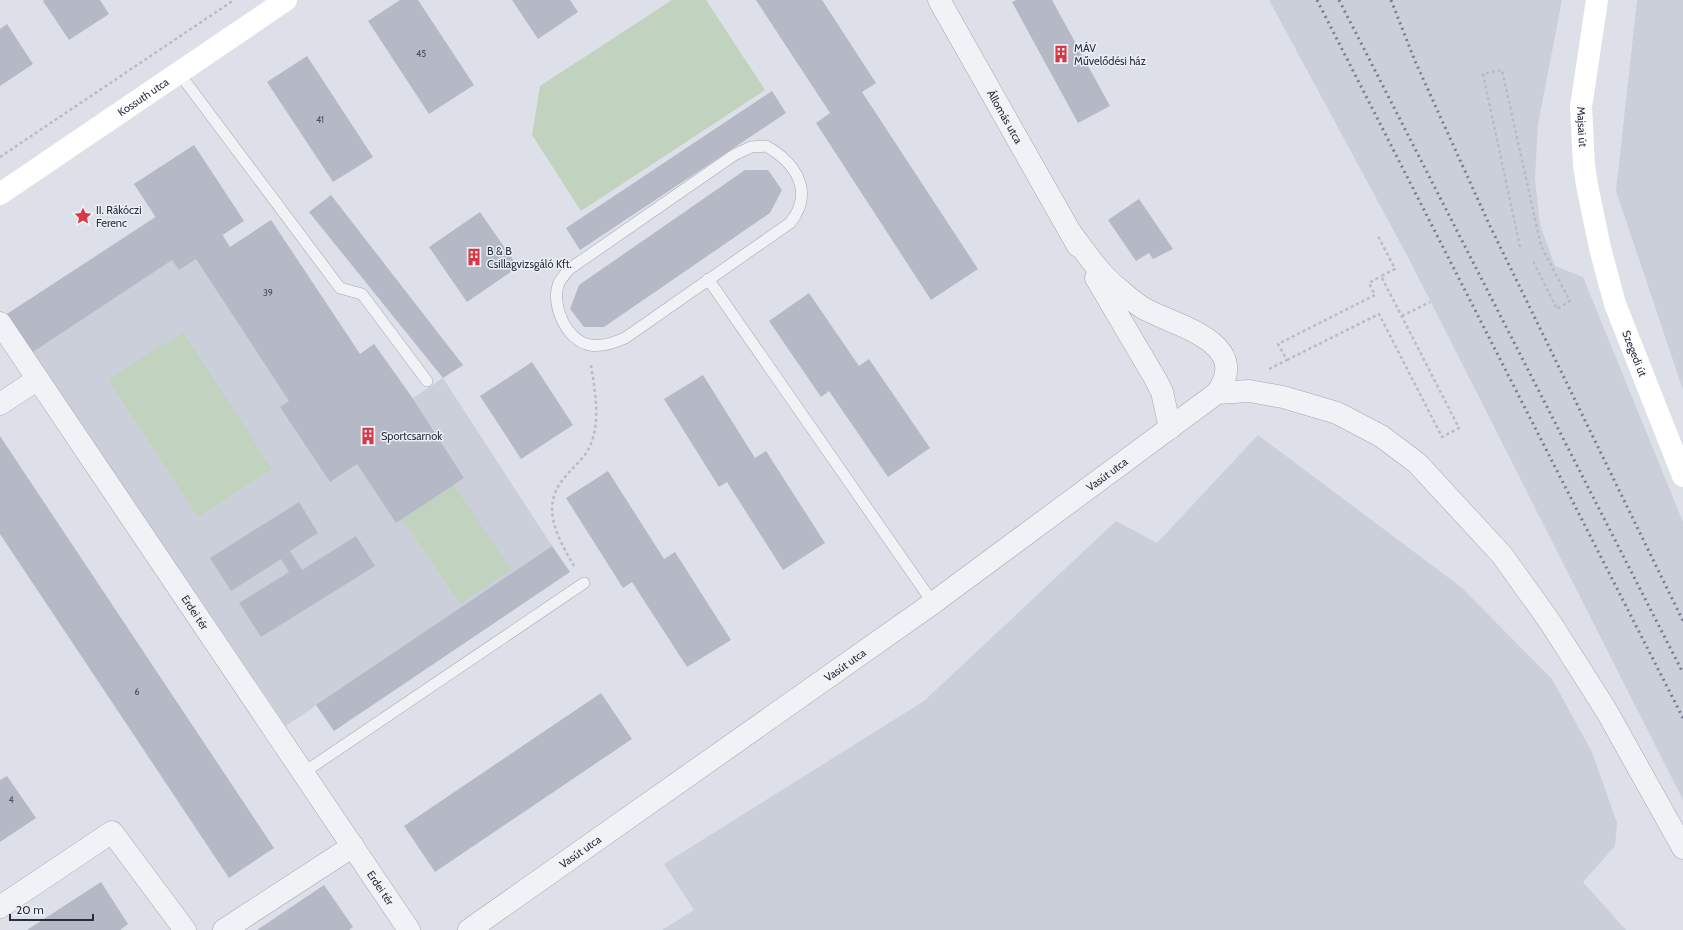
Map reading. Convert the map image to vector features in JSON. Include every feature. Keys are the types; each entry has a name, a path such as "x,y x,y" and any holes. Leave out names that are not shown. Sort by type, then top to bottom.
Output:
{"main road":[{"name":"Kossuth utca","path":"0,194 286,0"},
{"name":"Majsai út","path":"1597,0 1581,107 1584,165 1597,229"},
{"name":"Szegedi út","path":"1597,229 1615,304 1683,476"}],"street":[{"name":"Állomás utca","path":"939,0 1156,380 1162,392 1170,428"},
{"name":"Állomás utca","path":"1071,233 1104,277 1119,290 1143,308 1195,331 1219,350 1224,357 1226,369 1224,383 1217,393"},
{"name":"Erdei tér","path":"0,323 409,930"},
{"path":"0,404 38,379"},
{"path":"1217,393 1249,391 1283,398 1337,413 1381,436 1417,463 1502,555 1550,622 1606,710 1683,848"},
{"name":"Vasút utca","path":"474,929 933,603 1217,393"},
{"path":"0,906 112,832 185,930"},
{"path":"224,930 353,846"}],"lane":[{"path":"179,73 340,288 362,294 427,381"},
{"path":"766,146 780,154 792,167 800,183 802,200 798,213 790,223 708,278 625,338 614,343 588,345 575,337 560,318 556,294 560,282 568,270 734,154 751,147 766,146"},
{"path":"708,278 933,603"},
{"path":"303,773 584,583"}],"path":[{"path":"0,157 234,0"},
{"path":"1520,247 1483,74 1502,70 1541,246 1570,301 1557,308 1533,261"},
{"path":"1287,360 1278,344 1375,295 1369,283 1395,269 1378,236"},
{"path":"1266,370 1378,314 1442,437 1459,428 1381,276"},
{"path":"1402,316 1430,302"},
{"path":"584,583 558,538 553,524 552,510 554,497 561,482 580,462 590,446 597,415 588,345"}],"shaded area":[{"path":"1269,0 1562,0 1538,124 1535,179 1540,225 1555,266 1583,277 1683,522 1683,800 1409,259"},
{"path":"1637,0 1683,0 1683,390 1616,191"},
{"path":"194,145 244,221 223,235 230,247 271,220 360,354 374,344 413,398 443,378 552,546 286,726 7,314 155,217 134,184"},
{"path":"1258,435 1461,587 1552,679 1592,752 1617,823 1615,846 1583,882 1626,930 662,930 694,910 664,864 924,701 1116,521 1157,543"}],"green space":[{"path":"672,0 706,0 765,90 581,211 532,135 540,86"},
{"path":"183,332 272,469 198,517 108,380"},
{"path":"453,484 511,570 460,604 402,519"}],"building":[{"path":"100,0 109,14 69,40 43,1"},
{"path":"400,0 418,0 474,85 429,114 368,21"},
{"path":"512,0 570,0 578,12 538,39"},
{"path":"756,0 822,0 876,83 862,92 978,269 931,300 816,123 830,113"},
{"name":"MÁV Művelődési ház","path":"1016,0 1052,0 1110,106 1078,123 1012,2"},
{"path":"7,24 33,64 0,86 0,29"},
{"path":"307,56 373,157 333,182 267,82"},
{"path":"772,91 786,113 580,250 566,228"},
{"path":"194,145 244,221 222,235 230,247 271,220 360,354 374,344 413,399 464,478 396,523 357,464 330,482 280,407 289,401 196,259 179,270 172,260 33,352 7,314 156,217 134,184"},
{"path":"745,170 768,170 782,190 770,213 604,327 584,327 570,309 579,285"},
{"path":"331,195 463,365 443,378 309,212"},
{"path":"1139,199 1173,249 1153,259 1149,253 1136,261 1108,220"},
{"name":"B & B Csillagvizsgáló Kft.","path":"480,212 518,267 467,302 429,247"},
{"path":"809,293 859,366 869,359 930,448 888,477 829,391 821,397 769,321"},
{"path":"532,362 573,425 521,459 480,396"},
{"path":"703,375 755,458 766,451 825,543 783,570 727,482 719,487 664,399"},
{"path":"0,436 274,848 229,878 0,534"},
{"path":"608,471 664,559 675,552 731,640 687,667 632,582 623,588 566,498"},
{"path":"299,502 318,533 290,551 302,570 356,536 375,566 261,637 239,603 289,572 281,559 231,591 210,558"},
{"path":"552,546 570,572 334,731 316,705"},
{"path":"601,693 632,739 435,872 404,826"},
{"path":"7,776 36,818 0,842 0,780"},
{"path":"101,882 128,924 120,930 27,930"},
{"path":"324,885 353,927 349,930 257,930"}],"railway":[{"path":"1317,0 1683,718"},
{"path":"1339,0 1683,673"},
{"path":"1391,0 1415,61 1489,224 1683,621"}],"place":[{"name":"MÁV Művelődési ház","path":"1061,54"},
{"name":"II. Rákóczi Ferenc","path":"83,216"},
{"name":"B & B Csillagvizsgáló Kft.","path":"474,257"},
{"name":"Sportcsarnok","path":"368,436"}]}
